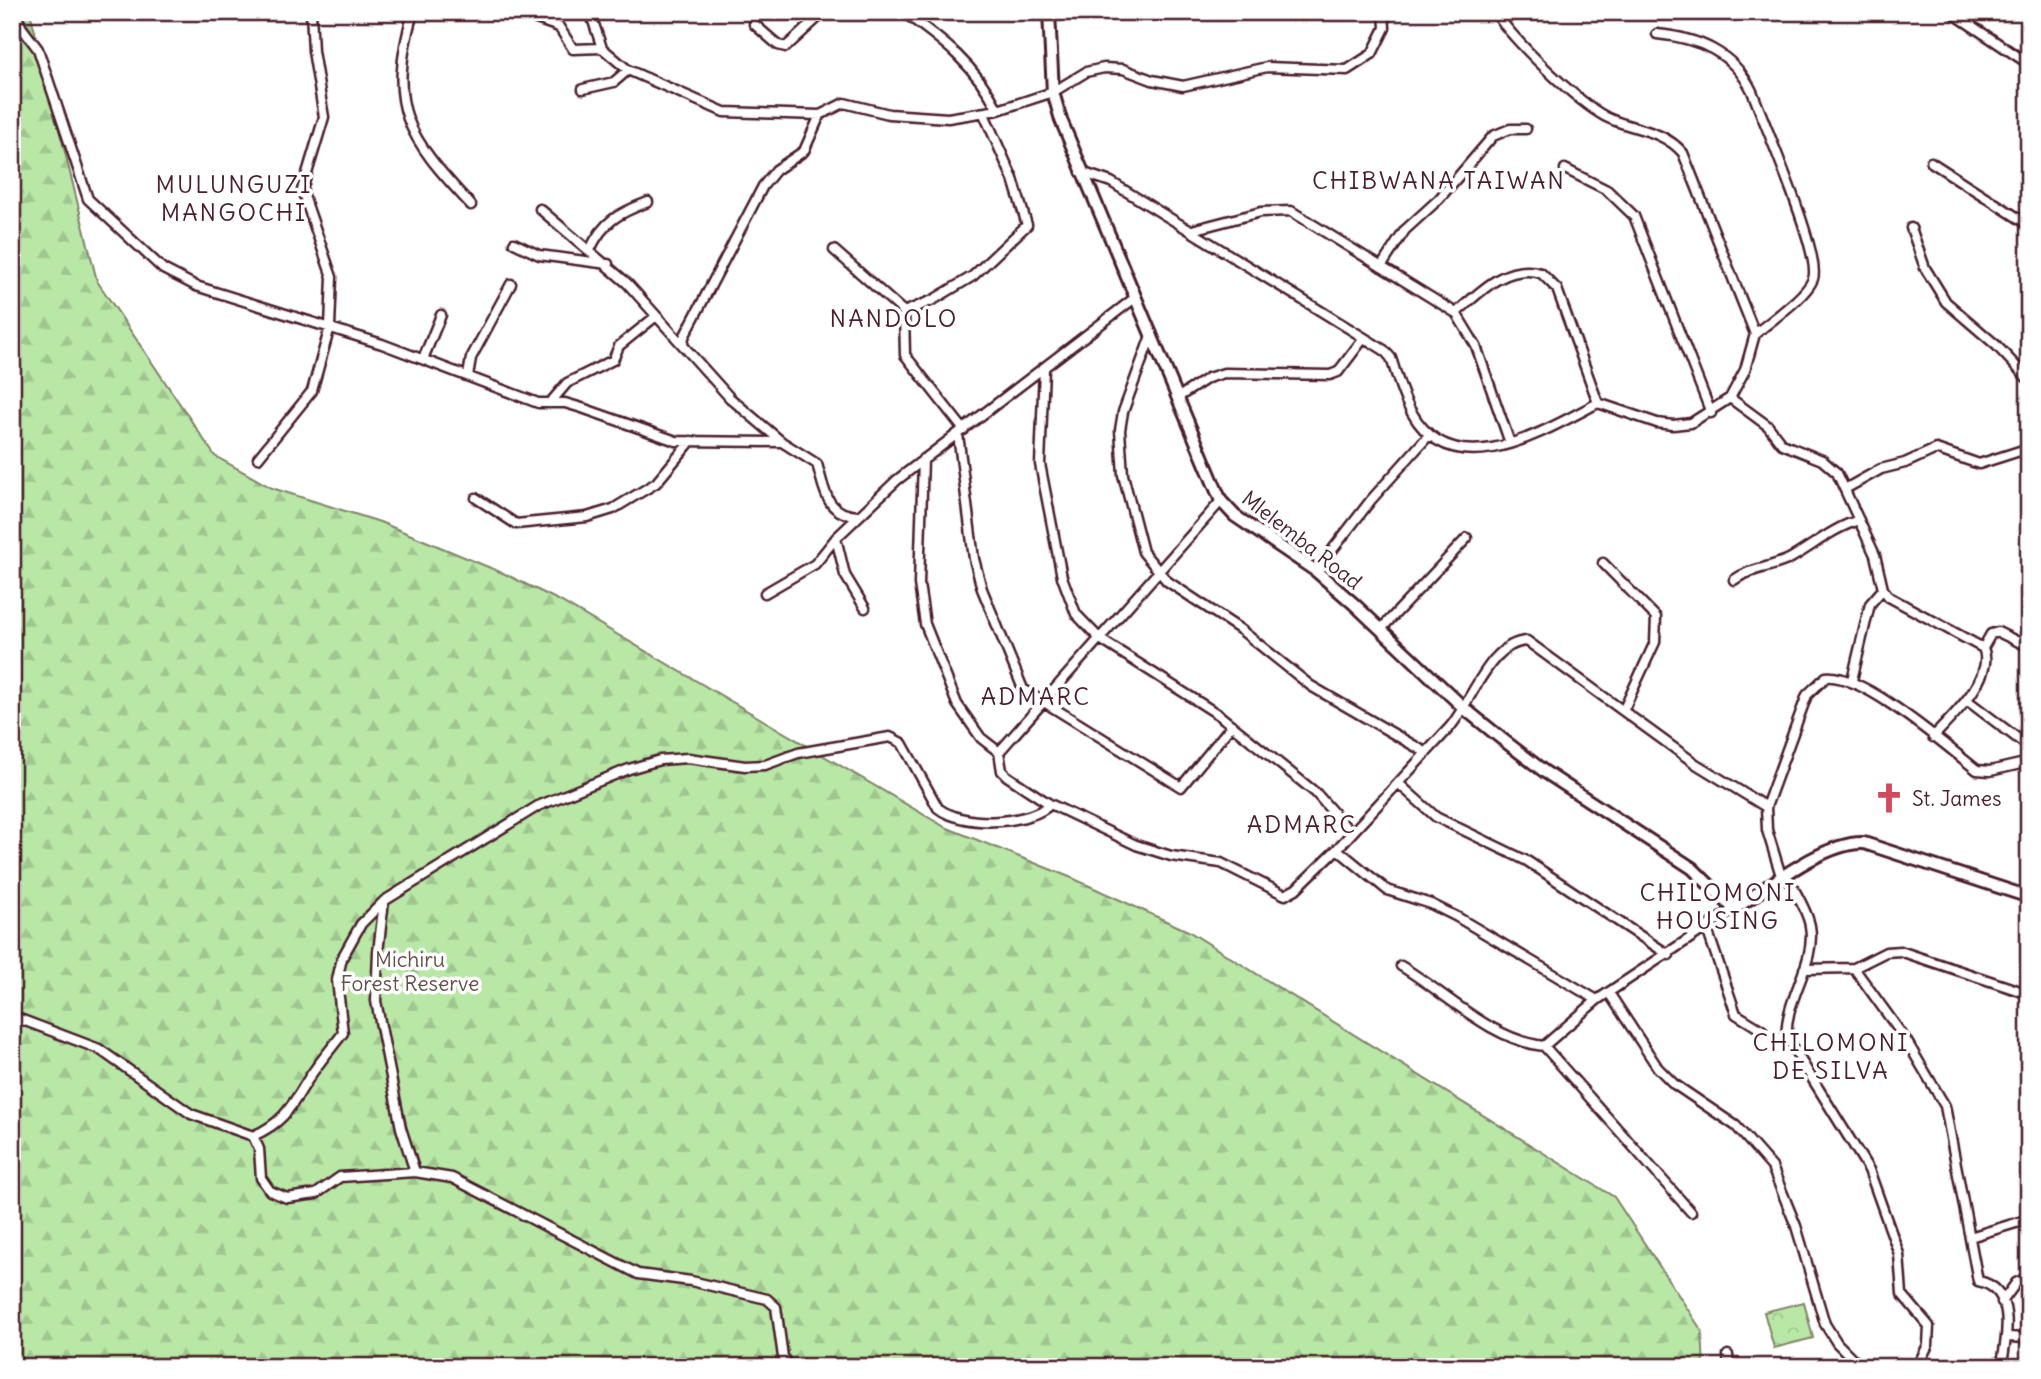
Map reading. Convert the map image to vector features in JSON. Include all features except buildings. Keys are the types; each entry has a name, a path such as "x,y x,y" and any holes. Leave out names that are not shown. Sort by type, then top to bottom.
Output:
{"street":[{"path":"15,12 22,28 38,49 77,172 92,204 163,269 180,279 423,359 538,403 582,408 658,435 691,441 782,442"},
{"path":"258,458 312,391 330,327 332,277 302,190 324,117 313,51 311,12"},
{"path":"413,12 399,84 406,119 420,147 471,205"},
{"path":"590,12 602,48 628,70 724,113 820,116 844,103 902,115 948,118 998,110 1053,92 1086,72 1115,67 1183,86 1267,67 1347,70 1372,54 1385,28 1384,12"},
{"path":"754,24 778,45 786,47 824,12"},
{"path":"903,12 970,65 998,110"},
{"name":"Mlelemba Road","path":"1049,12 1053,92 1081,172 1221,500 1244,523 1315,571 1382,628 1465,709 1545,772 1692,868 1734,909"},
{"path":"1495,12 1549,69 1593,108 1611,120 1665,137 1683,153 1755,334"},
{"path":"1951,12 2029,64"},
{"path":"528,16 559,27 573,49 602,48"},
{"path":"1081,172 1111,181 1384,350 1391,358 1411,412 1429,435 1443,446 1460,451 1510,443 1549,429 1598,403 1657,423 1691,423 1711,413 1730,398 1745,370 1755,334 1811,283 1815,270 1807,237 1752,90 1741,71 1700,42 1657,34"},
{"path":"583,89 614,82 628,70"},
{"path":"904,312 933,300 973,276 1027,225 1013,179 984,114"},
{"path":"683,344 763,186 776,170 804,151 820,116"},
{"path":"1381,267 1405,230 1439,199 1493,136 1505,130 1526,129"},
{"path":"1931,162 2029,225"},
{"path":"1565,169 1607,190 1634,216 1711,413"},
{"path":"590,250 603,227 616,214 648,202"},
{"path":"540,209 608,264 643,299 655,317 683,344 730,398 782,442 817,464 827,502 832,508 847,515 858,516"},
{"path":"1192,230 1261,212 1291,211 1456,313 1476,346 1510,443"},
{"path":"1911,228 1925,268 1946,302 1996,345 2029,380"},
{"path":"514,243 540,255 608,264"},
{"path":"834,250 904,312 905,355 961,432 969,532 982,589 1023,689 1181,787 1232,725"},
{"path":"1456,313 1485,289 1514,271 1541,273 1557,289 1598,403"},
{"path":"468,376 471,358 511,284"},
{"path":"765,593 815,564 858,516 923,459 1136,297"},
{"path":"423,359 441,315"},
{"path":"550,403 567,383 612,360 619,346 655,317"},
{"path":"1152,333 1123,412 1120,444 1123,475 1139,542 1157,571 1181,591 1241,630 1311,686 1425,752"},
{"path":"1177,398 1208,379 1224,373 1338,372 1363,339"},
{"path":"1044,369 1040,464 1062,577 1076,614 1100,639 1194,697 1232,725 1316,793 1351,833"},
{"path":"1730,398 1769,426 1782,444 1829,465 1845,489 1859,520 1877,562 1883,589 1902,607 1983,648 1986,655 1983,668 1968,701 1933,737"},
{"path":"1315,571 1371,500 1429,435"},
{"path":"476,498 516,524 587,517 613,509 656,483 691,441"},
{"path":"1845,489 1859,484 1881,469 1905,463 1936,449 1944,449 1967,463 1979,464 2029,448"},
{"path":"923,459 919,584 925,624 957,704 981,738 999,752 1002,771 1007,776 1048,803 1136,845 1171,856 1221,863 1285,895 1296,889 1338,849 1465,709 1492,662 1504,649 1519,642 1534,644 1696,764 1766,807"},
{"path":"999,752 1046,702 1221,500"},
{"path":"1734,580 1744,573 1791,558 1840,526 1859,520"},
{"path":"836,538 845,575 865,608"},
{"path":"1382,628 1466,538"},
{"path":"1603,562 1656,617 1655,642 1624,709"},
{"path":"1852,680 1867,615 1873,598 1883,589"},
{"path":"1983,648 1991,635 1998,632 2029,647"},
{"path":"1917,1367 1928,1345 1929,1326 1902,1294 1899,1254 1874,1180 1787,1038 1788,1018 1804,969 1810,929 1784,878 1767,830 1766,807 1782,759 1813,687 1826,677 1852,680 1883,699 1977,770 1990,771 2029,762"},
{"path":"1968,701 2029,747"},
{"path":"12,1016 99,1049 191,1114 253,1136 272,1128 290,1111 310,1076 343,1033 337,980 342,958 361,924 384,901 538,806 629,769 660,760 688,758 746,766 765,765 798,753 890,737 902,743 938,808 945,814 968,822 987,822 1038,812 1047,807 1048,803"},
{"path":"1398,783 1436,817 1527,861 1669,955"},
{"path":"1544,1046 1597,1000 1830,849 1852,843 1864,844 2029,897"},
{"path":"1338,849 1387,890 1430,904 1457,917 1597,1000"},
{"path":"384,901 377,952 376,1001 401,1128 415,1172"},
{"path":"1707,929 1736,1014 1762,1030"},
{"path":"1804,969 1854,968 1886,952 1900,951 2029,994"},
{"path":"1401,966 1489,1026 1511,1037 1544,1046 1691,1212"},
{"path":"1854,968 1906,1040 1945,1106 1978,1281 1992,1286 2007,1316 2007,1337 2001,1367"},
{"path":"1608,993 1658,1068 1674,1084 1736,1126 1772,1167 1799,1233 1825,1324 1837,1343 1861,1367"},
{"path":"253,1136 259,1149 261,1178 270,1191 287,1198 316,1194 340,1177 415,1172 452,1178 638,1274 691,1281 767,1299 776,1307 783,1357 789,1367"},
{"path":"1970,1237 2029,1219"},
{"path":"2002,1302 2016,1283 2029,1277"},
{"path":"2007,1337 2029,1338"},
{"path":"1728,1355 1729,1367"}],"green space":[{"name":"Michiru Forest Reserve","path":"12,12 30,12 97,281 215,456 272,488 380,522 505,574 560,601 945,827 1072,878 1188,931 1614,1197 1702,1331 1704,1367 12,1367"},
{"path":"1804,1302 1813,1338 1774,1348 1764,1312"}],"place":[{"name":"St. James","path":"1889,798"}],"district":[{"name":"CHIBWANA TAIWAN","path":"1439,180"},
{"name":"MULUNGUZI MANGOCHI","path":"234,198"},
{"name":"NANDOLO","path":"894,318"},
{"name":"ADMARC","path":"1036,696"},
{"name":"ADMARC","path":"1302,824"},
{"name":"CHILOMONI HOUSING","path":"1718,906"},
{"name":"CHILOMONI DE SILVA","path":"1831,1056"}]}
